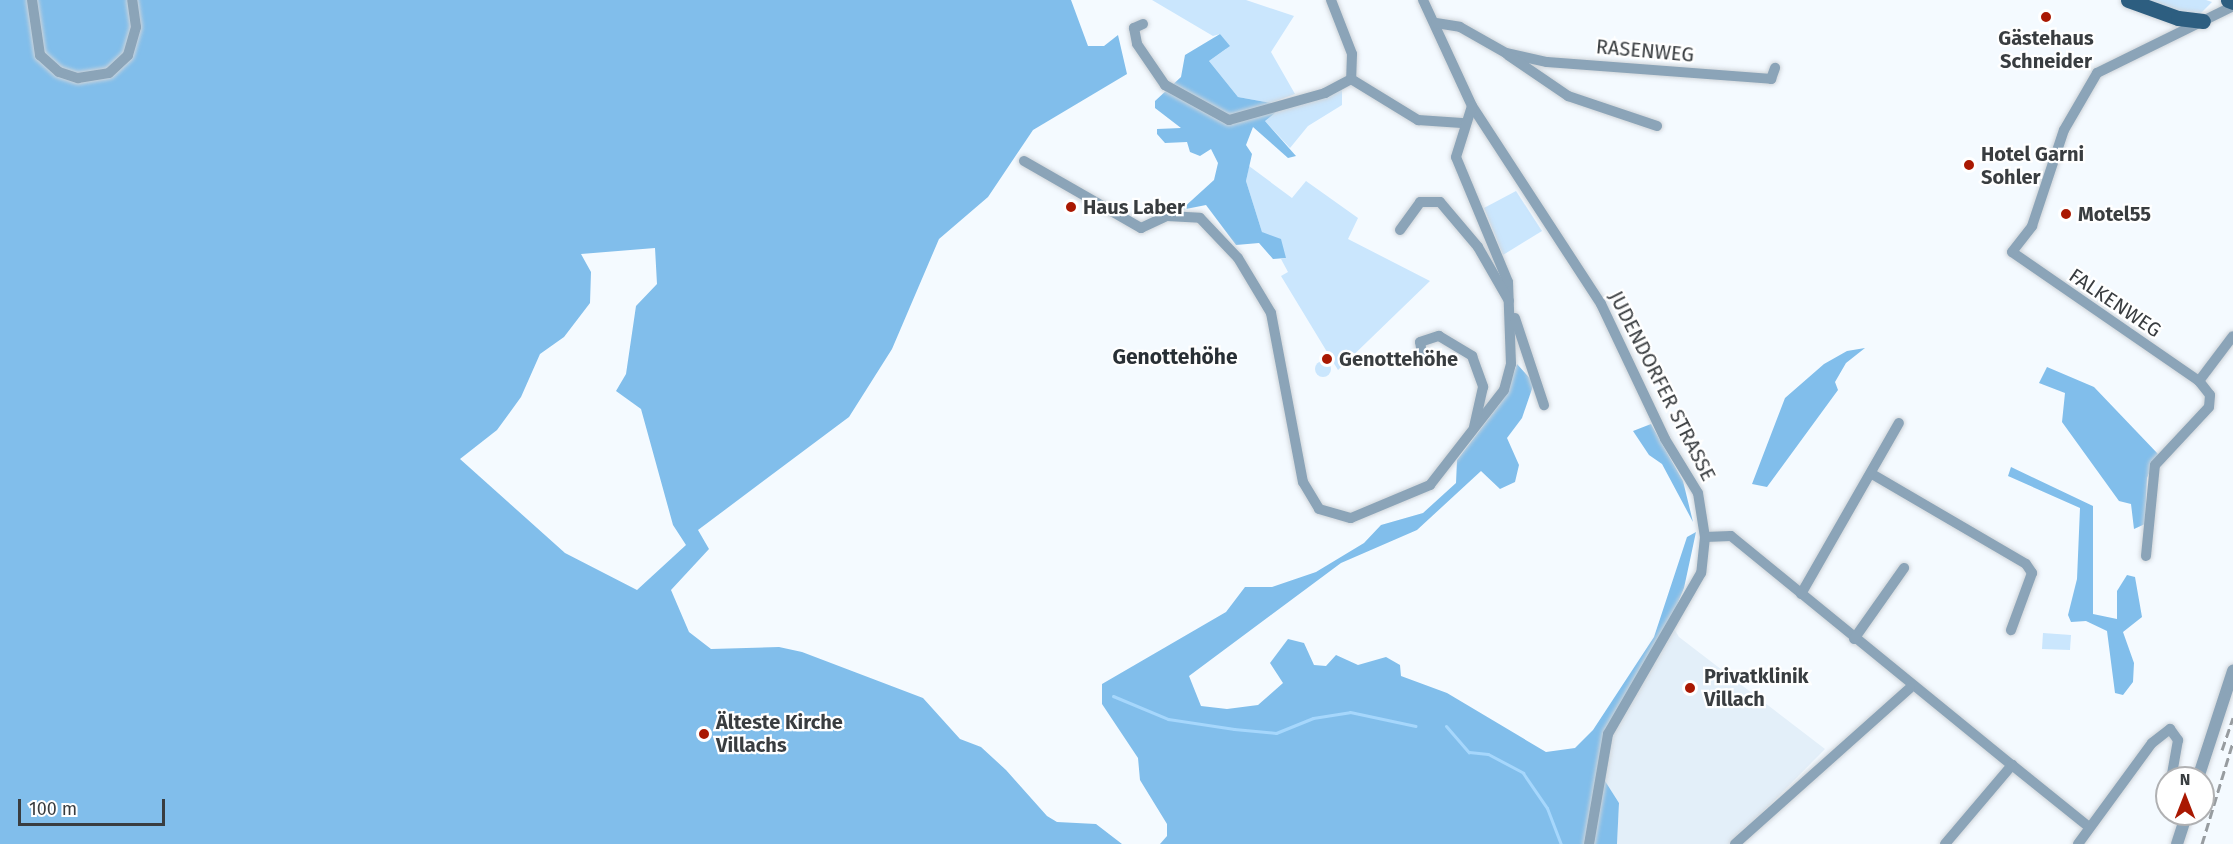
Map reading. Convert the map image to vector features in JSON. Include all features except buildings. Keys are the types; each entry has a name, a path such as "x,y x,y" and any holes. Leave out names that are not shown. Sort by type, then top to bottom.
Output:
{"main road":[{"path":"2128,0 2203,21"},
{"path":"2228,0 2233,2"}],"street":[{"path":"32,0 40,54 59,72 78,78 109,73 128,55 136,27 132,0"},
{"path":"1331,0 1352,54 1351,79"},
{"name":"JUDENDORFER STRASSE","path":"1423,0 1436,23 1472,106 1601,304 1665,439 1698,493 1705,537 1701,573 1608,734 1589,844"},
{"path":"2203,21 2233,6"},
{"name":"FALKENWEG","path":"2199,381 2012,252 2032,226 2061,137 2088,83 2110,62 2203,21"},
{"name":"RASENWEG","path":"1436,23 1460,27 1506,53 1568,96 1657,126"},
{"path":"1143,24 1134,28 1137,44 1165,84 1229,120 1325,93 1351,79"},
{"name":"RASENWEG","path":"1506,53 1547,62 1771,80 1775,68"},
{"path":"1351,79 1409,116 1462,123"},
{"path":"1472,106 1462,123 1457,163 1506,273 1512,306 1544,405"},
{"path":"1024,161 1141,228 1167,216 1200,218 1238,258 1271,313 1300,474 1324,512 1351,518 1411,496 1439,477 1470,439 1504,390 1512,306 1478,247 1440,202 1420,202 1400,230"},
{"path":"1422,354 1420,342 1439,336 1476,362 1483,394 1470,439"},
{"path":"2146,556 2155,465 2209,407 2210,395 2199,381 2233,336"},
{"path":"1801,594 1872,474 1899,423"},
{"path":"1872,474 2026,564 2032,573 2011,630"},
{"path":"1705,537 1731,536 1910,688 2089,827"},
{"path":"1854,639 1904,568"},
{"path":"2202,766 2233,671"},
{"path":"1742,842 1910,688"},
{"path":"2078,844 2152,744 2170,729 2178,740 2173,766"},
{"path":"1945,844 2012,765"},
{"path":"2177,844 2183,826"}],"shaded area":[{"path":"0,0 1071,0 1088,46 1104,46 1118,35 1127,74 1033,130 988,197 939,239 892,349 849,417 698,530 709,549 671,590 689,632 711,649 779,647 802,652 923,698 960,739 981,747 1006,770 1047,816 1057,822 1096,824 1122,844 0,844","holes":["655,248 657,284 636,306 626,374 616,391 641,409 673,525 686,545 637,590 565,553 460,459 497,430 521,397 540,354 564,337 590,303 591,272 581,254"]},
{"path":"1152,0 1246,0 1294,16 1271,52 1295,94 1271,103 1238,97 1209,61 1226,49 1220,34 1213,36"},
{"path":"2141,0 2206,0 2212,2 2197,17"},
{"path":"1220,34 1230,46 1209,61 1238,97 1271,103 1276,112 1265,121 1296,156 1288,158 1253,127 1246,145 1252,154 1246,181 1262,232 1281,239 1286,258 1273,259 1259,243 1236,245 1206,205 1181,210 1214,180 1218,163 1211,149 1200,156 1190,152 1187,142 1165,143 1157,134 1157,129 1181,128 1155,108 1155,101 1181,77 1185,55"},
{"path":"1342,89 1342,105 1308,126 1290,148 1265,121 1274,108"},
{"path":"1249,166 1292,198 1306,181 1358,218 1348,239 1430,281 1338,370 1281,276 1288,272 1281,259 1286,258 1262,232 1246,181"},
{"path":"1516,191 1542,231 1503,255 1484,208"},
{"path":"1865,348 1846,363 1835,382 1838,390 1767,487 1752,484 1785,398 1824,364 1847,351"},
{"path":"1320,361 1326,361 1331,369 1329,375 1320,377 1315,372 1315,366"},
{"path":"1517,364 1534,383 1522,418 1507,438 1519,465 1515,482 1500,489 1481,471 1417,530 1341,563 1189,676 1201,706 1227,709 1258,705 1283,683 1270,663 1288,639 1304,643 1314,665 1326,666 1336,655 1358,665 1386,657 1400,665 1401,676 1447,693 1546,752 1575,748 1593,730 1654,637 1687,537 1696,532 1684,588 1670,622 1606,740 1605,781 1619,803 1617,844 1160,844 1167,836 1167,824 1140,780 1138,758 1102,704 1102,684 1226,612 1245,587 1272,587 1316,572 1364,543 1381,525 1423,513 1456,483 1457,460 1505,397"},
{"path":"2047,367 2094,387 2158,454 2147,478 2145,524 2134,529 2131,504 2119,501 2062,422 2065,393 2039,383"},
{"path":"1651,424 1683,481 1693,522 1662,464 1649,455 1633,431"},
{"path":"2011,467 2093,506 2093,614 2117,619 2117,591 2127,575 2135,577 2142,617 2123,632 2134,663 2133,682 2123,695 2115,693 2107,631 2086,621 2071,622 2068,615 2077,579 2080,508 2008,476"},
{"name":"Privatklinik Villach","path":"1670,622 1679,637 1825,749 1731,844 1617,844 1619,803 1605,782 1606,740"},
{"path":"2043,633 2071,635 2070,650 2042,649"}],"waterway":[{"path":"1113,696 1168,719 1234,729 1276,733 1313,718 1350,712 1416,726"},
{"path":"1446,726 1469,752 1488,754 1523,773 1547,808 1561,844"}],"railway":[{"path":"2222,750 2233,718"},
{"path":"2202,844 2233,742"}],"place":[{"name":"Gästehaus Schneider","path":"2046,17"},
{"name":"Hotel Garni Sohler","path":"1969,165"},
{"name":"Haus Laber","path":"1071,207"},
{"name":"Motel55","path":"2066,214"},
{"name":"Genottehöhe","path":"1327,359"},
{"name":"Privatklinik Villach","path":"1690,688"},
{"name":"Älteste Kirche Villachs","path":"704,734"}],"district":[{"name":"Genottehöhe","path":"1175,357"}]}
